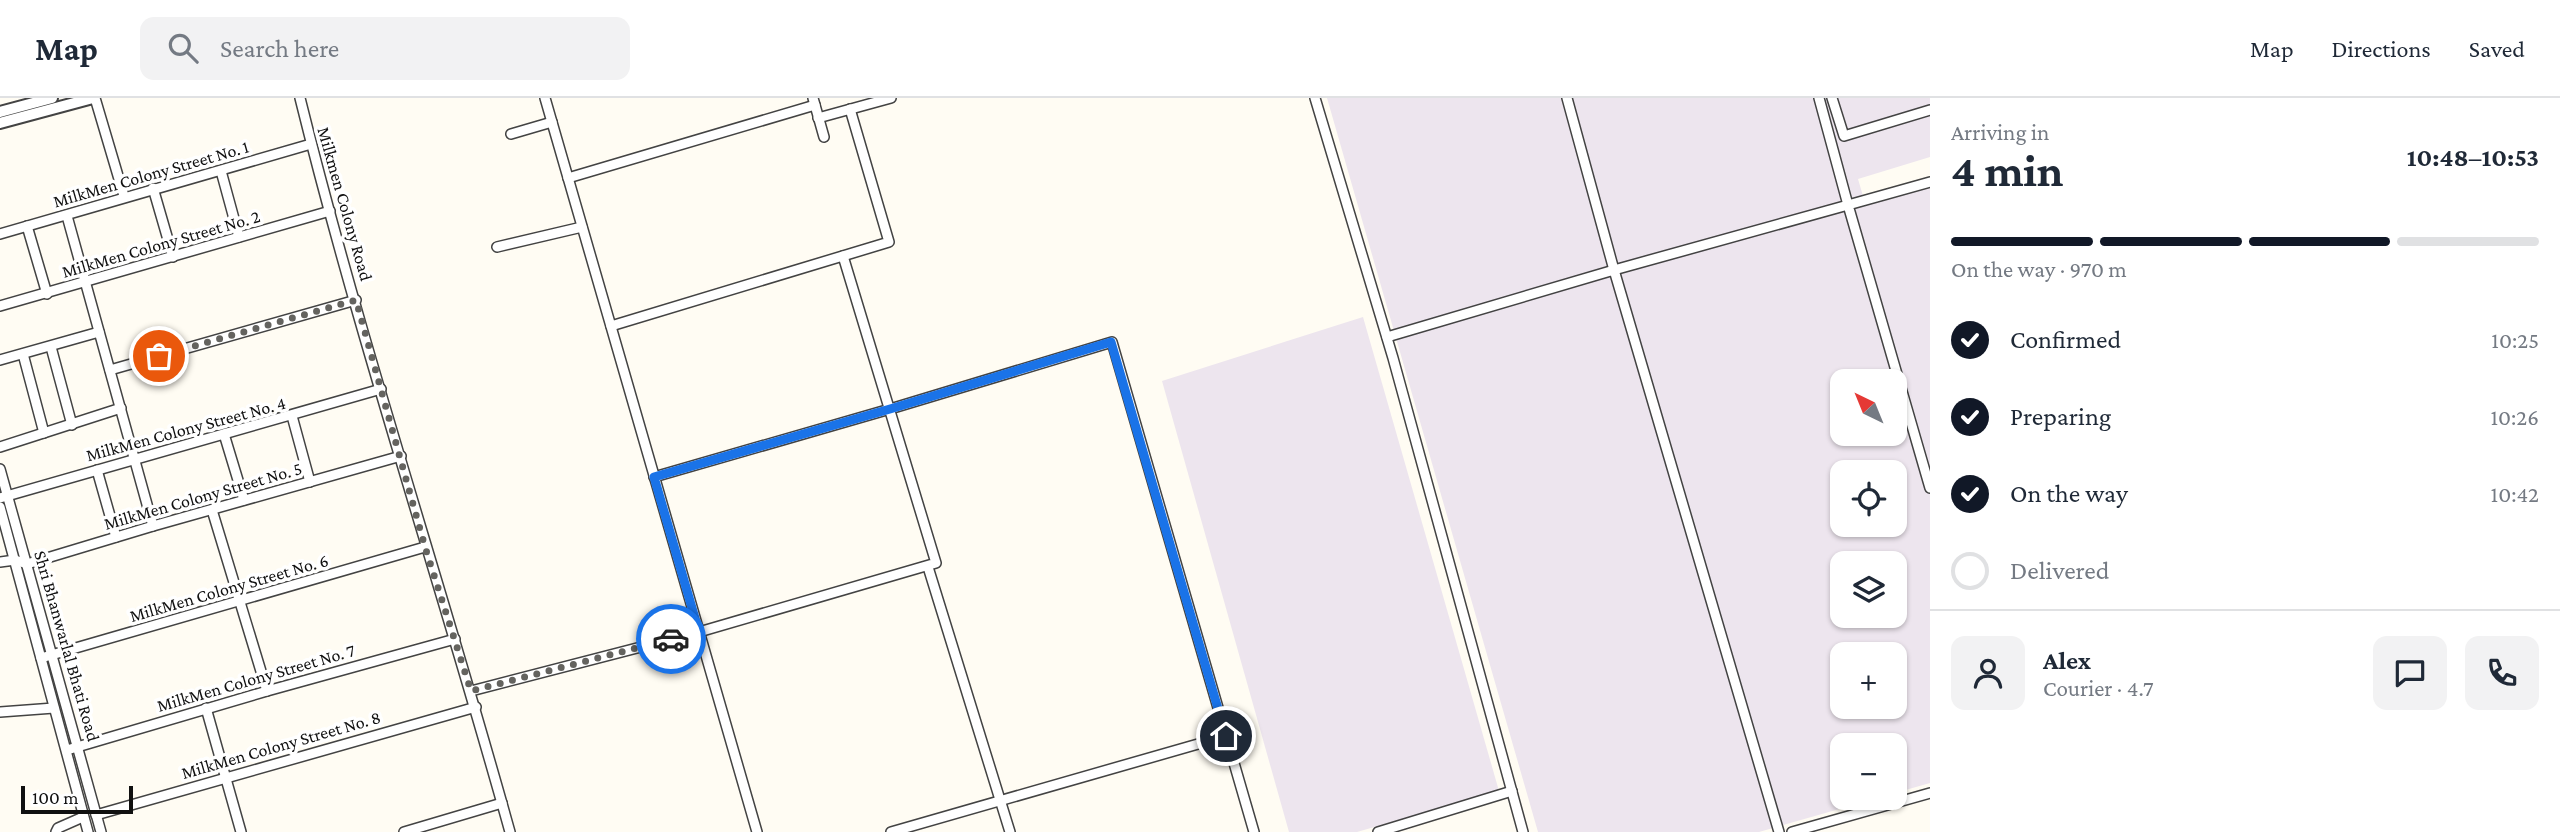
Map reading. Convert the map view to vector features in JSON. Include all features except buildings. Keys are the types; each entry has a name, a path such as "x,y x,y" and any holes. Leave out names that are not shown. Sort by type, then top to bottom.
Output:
{"street":[{"path":"0,112 52,98"},
{"path":"0,123 94,98 124,196"},
{"name":"Milkmen Colony Road","path":"300,98 425,547 476,707 510,832"},
{"path":"545,98 757,832"},
{"path":"818,118 891,98"},
{"path":"1315,98 1387,337 1523,832"},
{"path":"1567,98 1614,271 1779,832"},
{"path":"1819,98 1930,488"},
{"path":"1832,98 1844,136 1930,110"},
{"path":"568,178 814,102 824,137"},
{"path":"611,326 890,242 850,109"},
{"path":"511,134 552,122"},
{"name":"MilkMen Colony Street No. 1","path":"0,234 311,144"},
{"path":"221,171 240,237"},
{"path":"1387,337 1930,182"},
{"path":"153,188 173,257"},
{"name":"MilkMen Colony Street No. 2","path":"0,306 330,211"},
{"path":"66,216 153,526"},
{"path":"27,226 47,294"},
{"path":"497,247 582,227"},
{"path":"471,691 699,632 936,563 843,256"},
{"path":"110,370 356,300"},
{"path":"0,360 99,332"},
{"path":"654,477 1111,342 1254,832"},
{"path":"51,347 72,425"},
{"path":"23,354 44,433"},
{"name":"MilkMen Colony Street No. 4","path":"4,497 381,389"},
{"path":"0,447 121,408"},
{"path":"292,416 310,482"},
{"path":"224,434 244,500"},
{"name":"MilkMen Colony Street No. 5","path":"27,564 401,456"},
{"name":"Shri Bhanwarlal Bhati Road","path":"0,469 4,497 27,564 101,832"},
{"path":"97,470 116,537"},
{"name":"Shri Bhanwarlal Bhati Road","path":"0,507 88,832"},
{"path":"212,510 267,691"},
{"name":"MilkMen Colony Street No. 6","path":"41,658 425,547"},
{"path":"0,562 15,560 27,564"},
{"path":"928,567 1010,832"},
{"name":"MilkMen Colony Street No. 7","path":"66,750 454,639"},
{"name":"MilkMen Colony Street No. 8","path":"96,815 476,707"},
{"path":"0,712 54,708"},
{"path":"206,708 237,831"},
{"path":"891,832 1226,736"},
{"path":"1378,832 1512,791"},
{"path":"1792,832 1930,793"},
{"path":"404,832 502,803"},
{"path":"56,832 58,828 83,817"}],"shaded area":[{"path":"1327,98 1930,98 1930,157 1858,179 1863,196 1930,177 1930,783 1907,790 1907,733 1830,733 1830,810 1836,810 1759,832 1538,832"},
{"path":"1363,317 1499,791 1357,832 1289,832 1162,381"}],"way so far":[{"path":"159,356 356,300 425,547 471,691 671,639"}],"route":[{"path":"671,639 699,632 654,477 1111,342 1226,736"}]}
